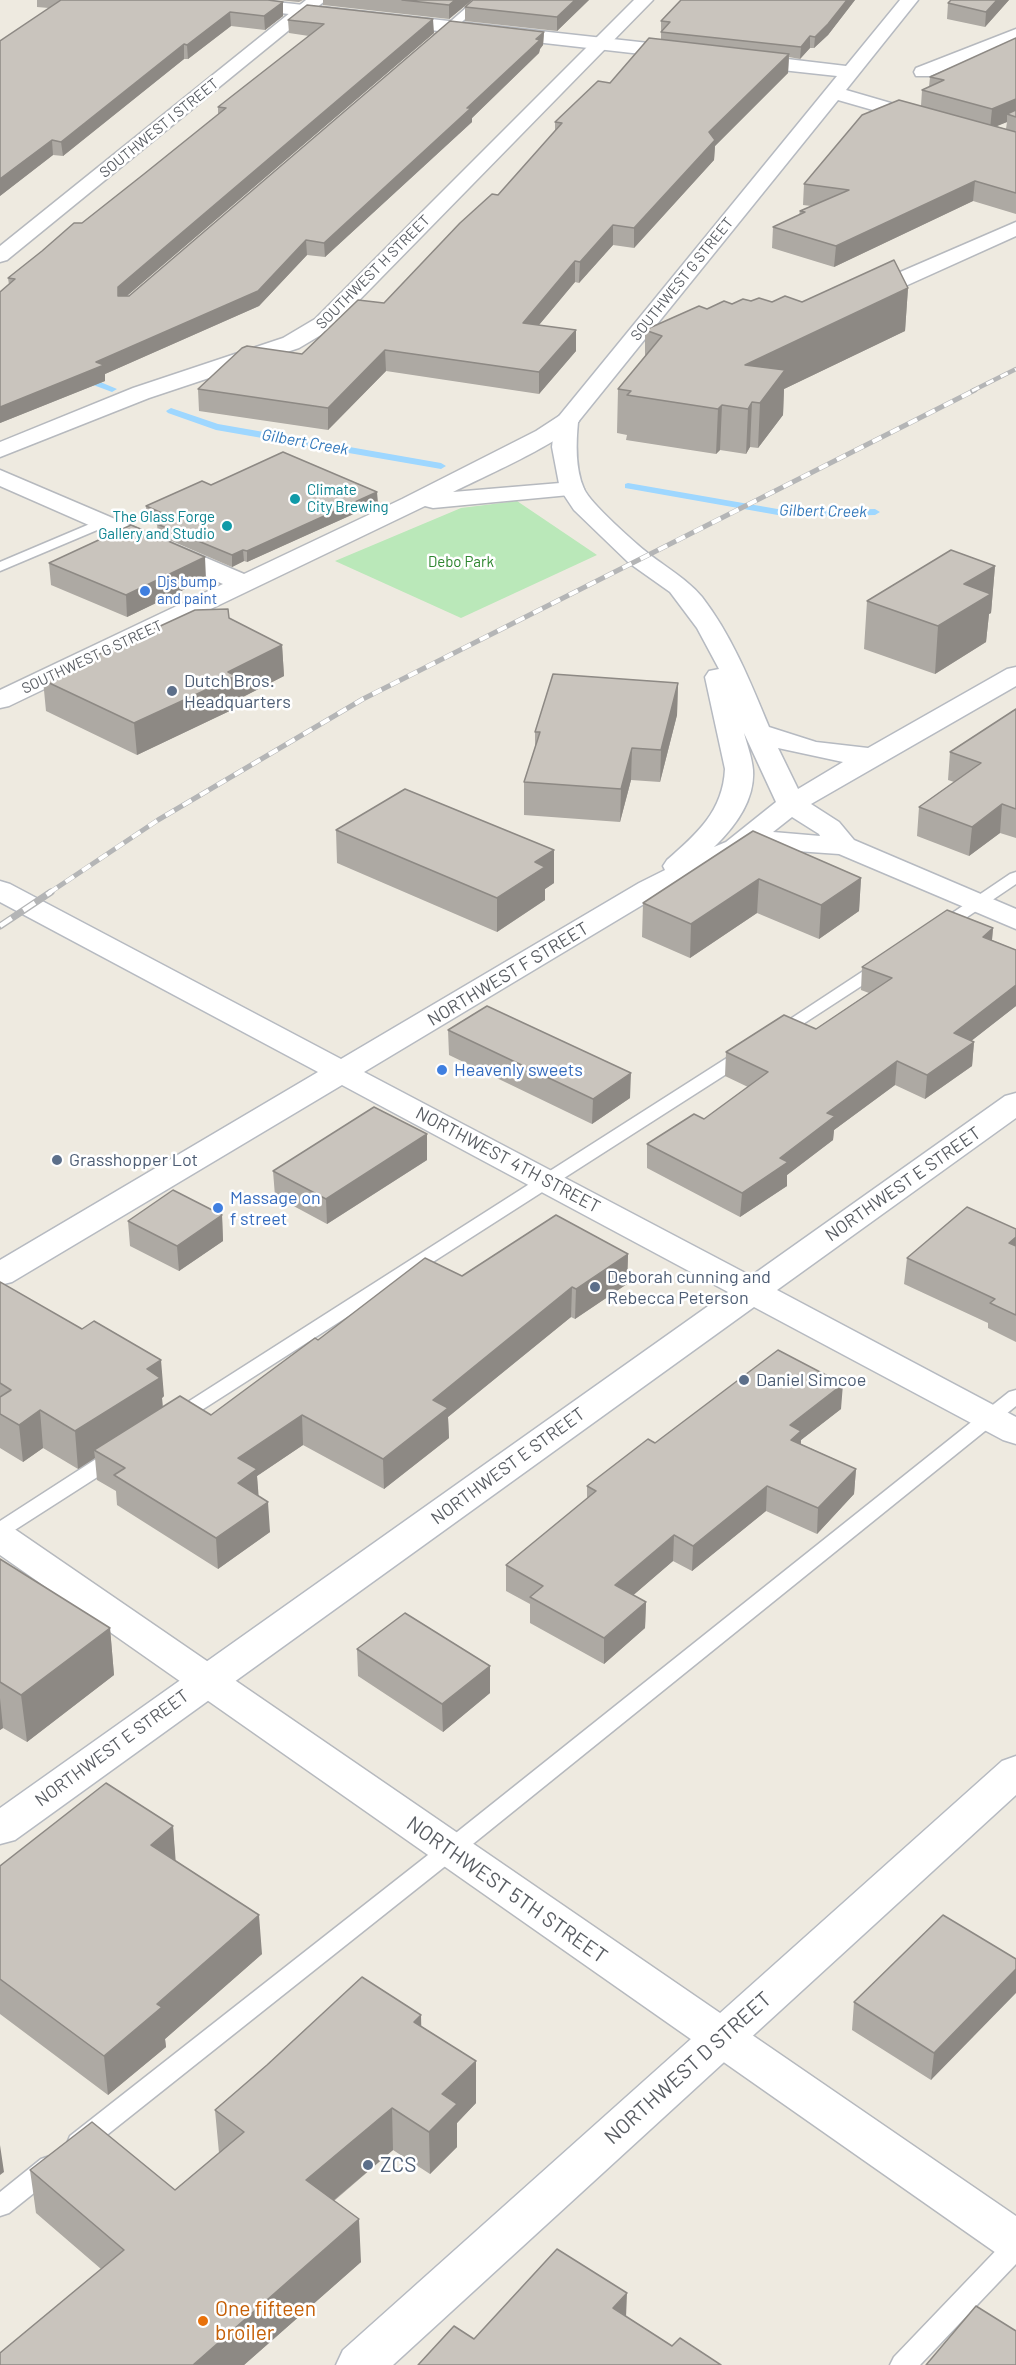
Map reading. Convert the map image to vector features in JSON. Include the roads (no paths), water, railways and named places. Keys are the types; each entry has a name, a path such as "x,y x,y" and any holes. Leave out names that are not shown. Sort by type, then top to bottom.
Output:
{"street":[{"path":"210,0 311,5 451,27 707,56"},
{"name":"SOUTHWEST H STREET","path":"0,450 141,393 201,371 269,351 323,324 644,0"},
{"name":"SOUTHWEST G STREET","path":"0,700 411,504 544,436 567,421 909,0"},
{"name":"SOUTHWEST I STREET","path":"0,256 311,5"},
{"path":"923,72 1016,34"},
{"path":"730,58 851,72"},
{"path":"834,93 942,124"},
{"path":"841,307 1016,228"},
{"path":"644,327 675,326"},
{"path":"567,421 564,447 572,489 583,505 638,558 678,587 710,627 730,665 791,804 829,828 844,846"},
{"path":"0,477 245,584"},
{"name":"SOUTHWEST G STREET","path":"411,504 478,495 572,489"},
{"path":"649,889 713,831 736,799 740,784 735,751 720,692 710,627"},
{"name":"NORTHWEST F STREET","path":"0,1275 649,889 722,855 750,839 791,804 1016,675"},
{"path":"758,732 808,750 876,757"},
{"path":"750,839 844,846 1016,920"},
{"name":"NORTHWEST 4TH STREET","path":"0,890 1003,1425"},
{"name":"NORTHWEST E STREET","path":"0,1829 1016,1103"},
{"name":"NORTHWEST 5TH STREET","path":"0,1536 1016,2241"},
{"name":"NORTHWEST D STREET","path":"360,2365 1016,1771"}],"lane":[{"path":"433,42 481,0"},
{"path":"0,567 104,522"},
{"path":"920,941 1016,878"},
{"path":"159,1429 890,960"},
{"path":"0,2206 450,1850 1003,1425 1016,1396"},
{"path":"0,1530 129,1448"},
{"path":"903,2365 1016,2247"}],"waterway":[{"name":"Gilbert Creek","path":"83,378 112,389"},
{"name":"Gilbert Creek","path":"171,411 216,427 441,466"},
{"name":"Gilbert Creek","path":"628,486 789,514 875,512"}],"railway":[{"path":"972,391 1016,369"},
{"path":"49,893 158,820 363,699 975,390"},
{"path":"0,926 51,892"}],"place":[{"name":"Climate City Brewing","path":"295,499"},
{"name":"The Glass Forge Gallery and Studio","path":"227,526"},
{"name":"Djs bump and paint","path":"145,591"},
{"name":"Dutch Bros. Headquarters","path":"172,691"},
{"name":"Heavenly sweets","path":"442,1070"},
{"name":"Grasshopper Lot","path":"57,1160"},
{"name":"Massage on f street","path":"218,1208"},
{"name":"Deborah cunning and Rebecca Peterson","path":"595,1287"},
{"name":"Daniel Simcoe","path":"744,1380"},
{"name":"ZCS","path":"368,2165"},
{"name":"One fifteen broiler","path":"203,2321"}],"park label":[{"name":"Debo Park","path":"461,562"}]}
